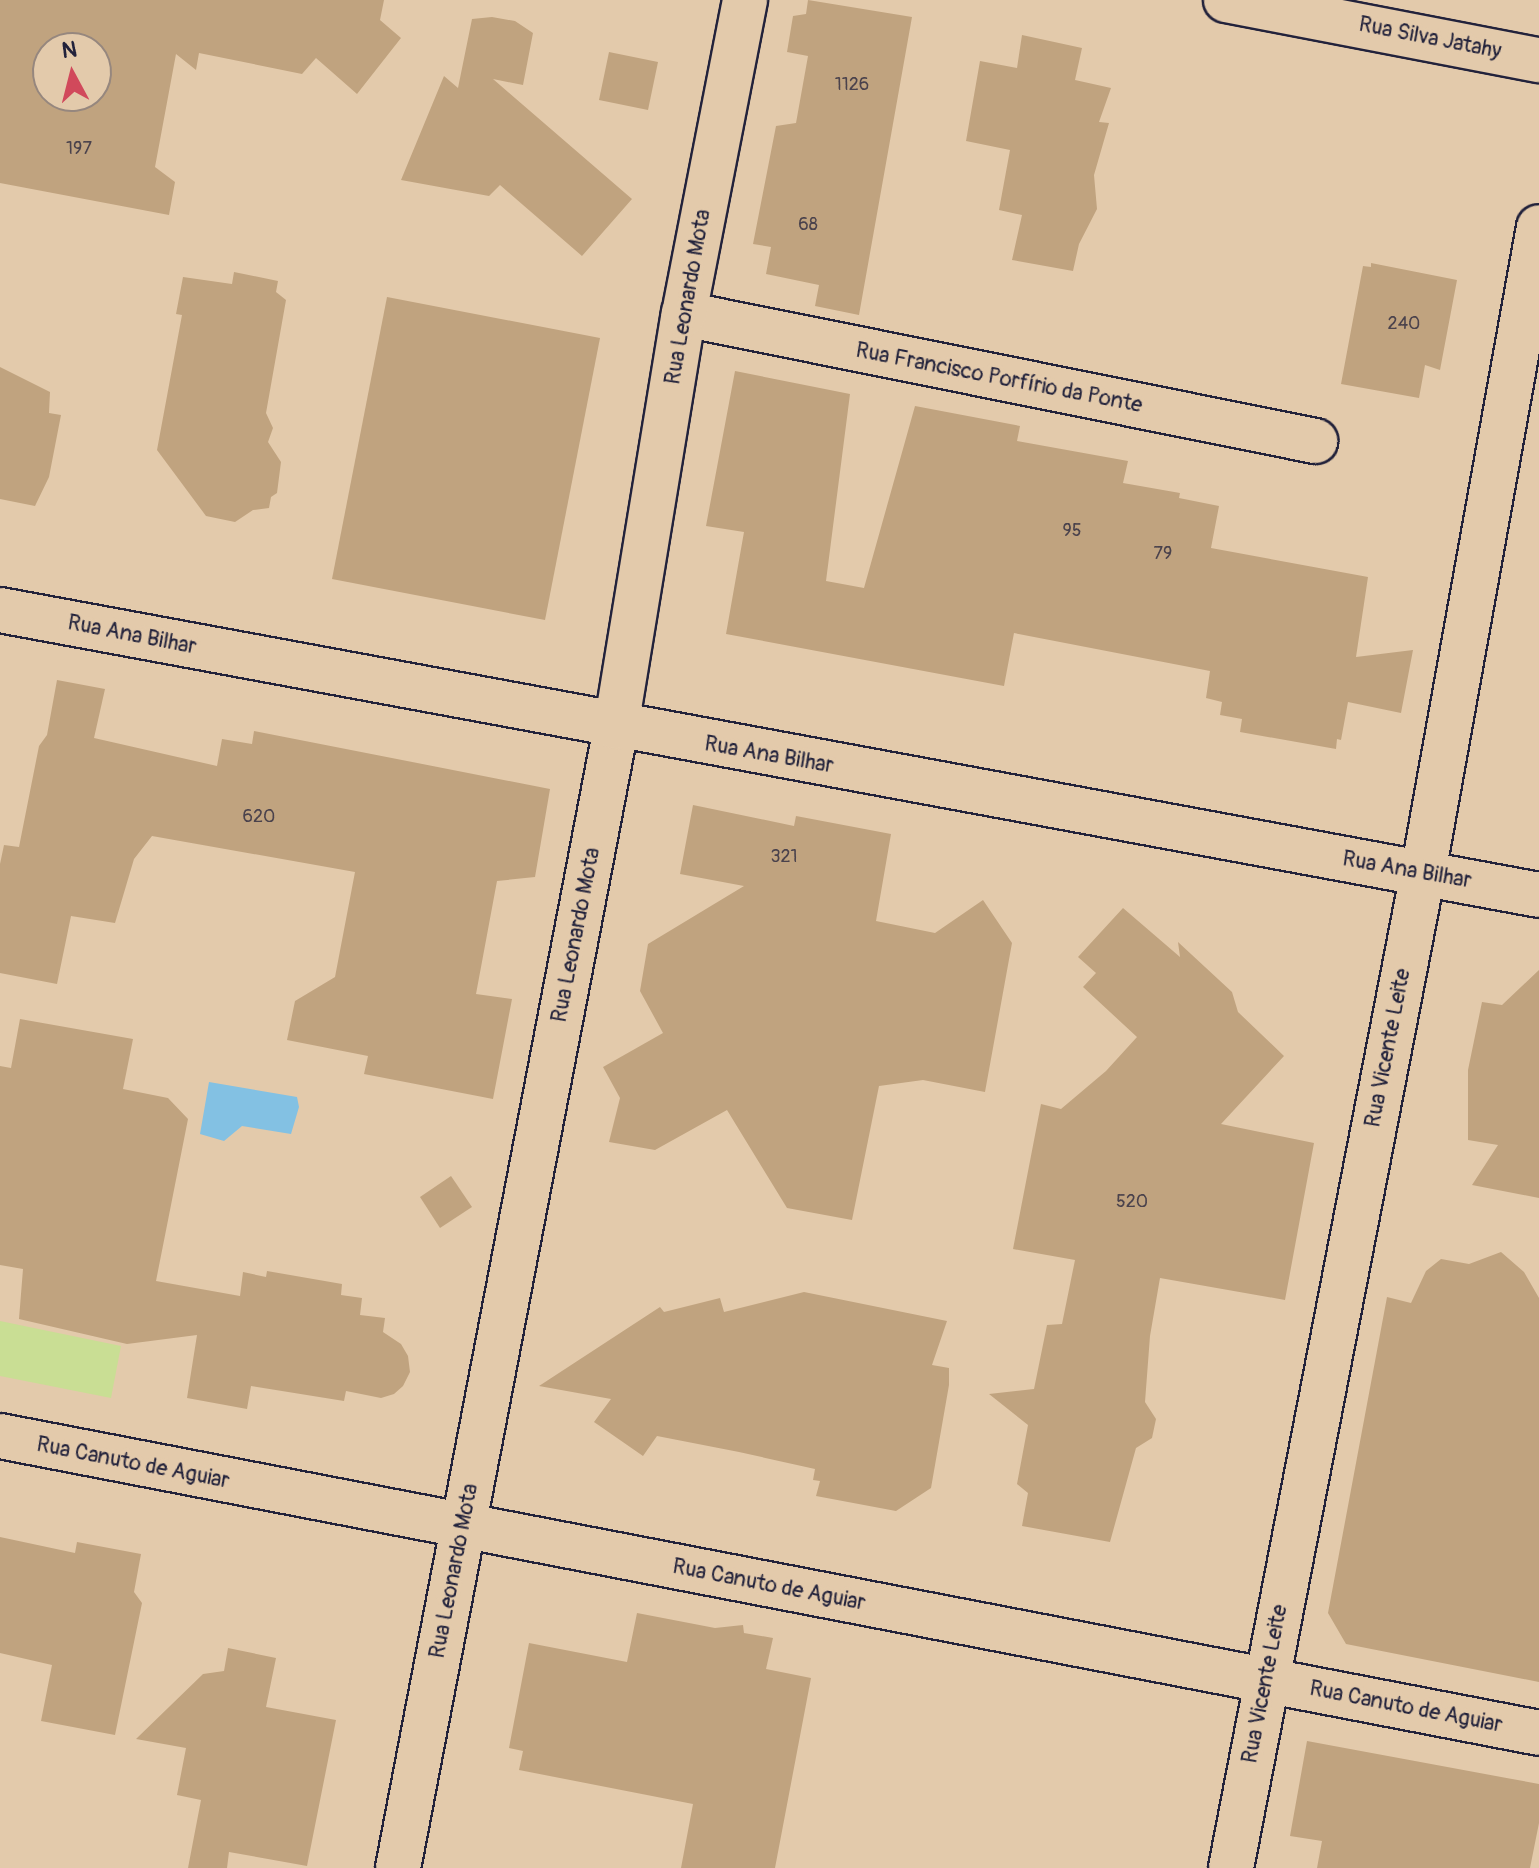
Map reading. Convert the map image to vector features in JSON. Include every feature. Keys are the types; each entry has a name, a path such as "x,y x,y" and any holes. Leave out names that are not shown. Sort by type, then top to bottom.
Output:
{"street":[{"name":"Rua Leonardo Mota","path":"398,1868 616,727 684,314 745,0"},
{"name":"Rua Silva Jatahy","path":"1226,0 1539,60"},
{"name":"Rua Vicente Leite","path":"1231,1868 1423,873 1539,227"},
{"name":"Rua Francisco Porfírio da Ponte","path":"684,314 1315,441"},
{"name":"Rua Ana Bilhar","path":"0,610 616,727 1539,895"},
{"name":"Rua Canuto de Aguiar","path":"0,1436 1539,1733"}],"green space":[{"path":"0,1321 121,1346 111,1398 0,1376"}],"water":[{"path":"209,1082 297,1097 299,1107 291,1134 242,1126 224,1141 200,1134"}],"building":[{"path":"0,0 384,0 380,20 401,38 357,94 316,58 302,74 199,53 196,70 176,54 155,167 175,182 169,215 0,183"},
{"path":"808,0 912,17 859,315 815,306 819,285 766,274 771,247 753,244 776,126 796,123 808,56 787,52 793,16 806,14"},
{"path":"492,17 515,21 533,33 523,85 493,79 632,199 582,256 500,185 489,196 401,180 444,76 458,88 472,19"},
{"path":"1022,35 1082,48 1075,80 1111,88 1099,122 1109,123 1094,175 1097,209 1079,244 1073,271 1012,260 1022,215 999,210 1010,150 966,141 980,61 1017,68"},
{"path":"609,52 658,62 648,110 599,100"},
{"path":"1371,263 1457,280 1440,370 1425,365 1419,398 1341,384 1363,266 1371,267"},
{"path":"234,272 278,281 276,292 286,300 266,413 273,428 268,442 281,462 277,493 271,497 269,508 253,510 235,522 206,516 157,450 182,315 176,314 183,277 232,284"},
{"path":"387,297 600,338 545,620 332,579"},
{"path":"0,367 50,392 49,413 61,415 49,477 35,506 0,499"},
{"path":"735,371 850,394 826,581 864,588 915,406 1020,426 1017,441 1128,461 1123,483 1180,493 1179,498 1219,506 1211,548 1368,577 1356,657 1413,650 1401,713 1348,702 1341,740 1337,739 1336,749 1240,732 1242,719 1220,715 1222,702 1206,698 1210,671 1014,633 1004,686 726,634 744,532 706,526"},
{"path":"57,680 105,689 94,738 217,766 222,739 252,744 254,731 550,789 535,877 497,881 476,994 512,999 493,1099 364,1074 368,1056 287,1040 295,1001 335,977 355,872 152,836 134,859 115,923 71,916 57,984 0,973 0,864 4,845 19,847 39,746 47,735"},
{"path":"693,805 794,826 796,816 891,834 876,921 935,933 983,900 1012,943 985,1092 923,1080 879,1086 852,1220 787,1208 727,1110 655,1150 609,1142 620,1098 603,1067 663,1033 640,991 648,944 744,886 680,874"},
{"path":"1123,908 1180,957 1178,942 1232,992 1238,1012 1284,1056 1221,1124 1314,1143 1285,1300 1160,1278 1150,1336 1145,1402 1156,1419 1152,1438 1136,1448 1110,1542 1022,1526 1028,1493 1017,1484 1028,1425 989,1394 1034,1389 1047,1325 1062,1324 1075,1260 1013,1249 1041,1104 1061,1109 1106,1071 1137,1037 1083,987 1096,973 1078,957"},
{"path":"1539,970 1539,1198 1472,1185 1498,1145 1468,1140 1468,1070 1482,1002 1502,1005"},
{"path":"20,1019 133,1039 123,1089 168,1098 188,1119 156,1281 240,1296 243,1272 266,1277 267,1271 342,1284 341,1295 362,1298 360,1315 385,1318 383,1332 401,1344 408,1356 410,1372 403,1386 394,1394 381,1398 346,1391 344,1401 251,1386 247,1409 187,1398 197,1335 127,1344 19,1319 23,1269 0,1265 0,1066 11,1068"},
{"path":"451,1176 472,1207 440,1228 420,1197"},
{"path":"1501,1252 1524,1272 1539,1298 1539,1682 1346,1644 1328,1613 1387,1297 1411,1303 1426,1271 1441,1259 1469,1264"},
{"path":"804,1292 947,1321 932,1365 949,1368 949,1385 931,1488 896,1511 816,1496 820,1481 813,1480 815,1469 739,1452 657,1436 643,1456 594,1422 611,1399 539,1386 660,1307 664,1312 720,1298 724,1312"},
{"path":"0,1537 75,1553 77,1542 141,1554 134,1592 142,1603 115,1735 41,1721 52,1665 0,1653"},
{"path":"637,1613 715,1628 743,1625 744,1633 773,1638 766,1669 811,1678 775,1868 681,1868 693,1804 519,1770 523,1751 509,1748 529,1643 627,1662"},
{"path":"228,1648 276,1658 266,1707 336,1720 307,1866 229,1852 227,1868 188,1868 201,1800 177,1795 186,1748 136,1739 203,1674 224,1671"},
{"path":"1307,1741 1539,1784 1539,1823 1530,1868 1317,1868 1322,1841 1290,1836"}]}
